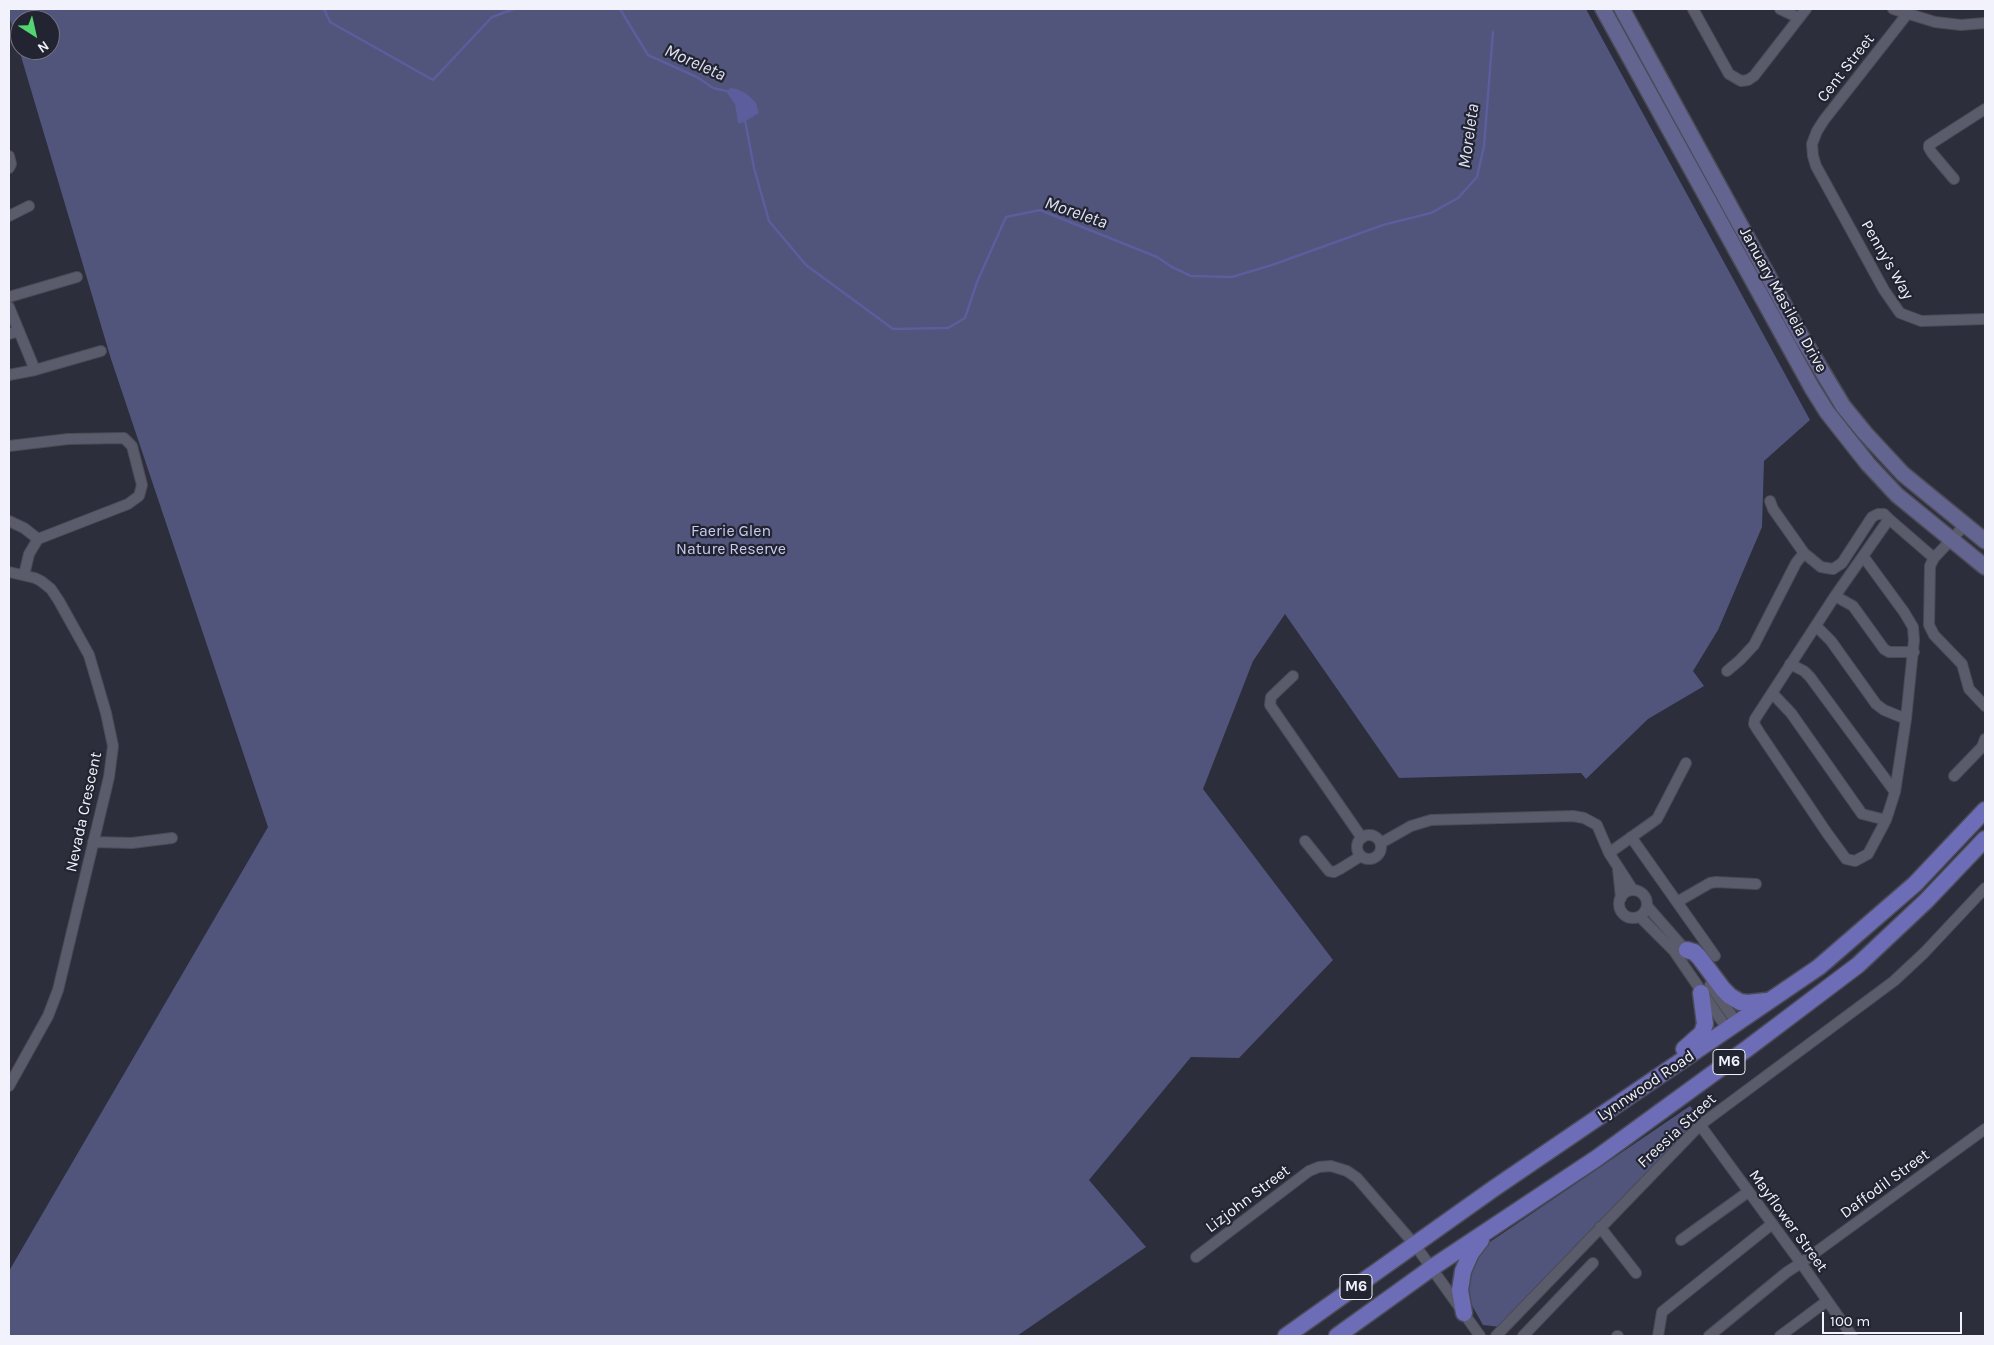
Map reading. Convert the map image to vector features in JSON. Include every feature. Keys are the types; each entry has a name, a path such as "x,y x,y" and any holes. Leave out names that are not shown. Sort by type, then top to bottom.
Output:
{"main road":[{"name":"January Masilela Drive","path":"1603,9 1827,412 1868,464 1898,495 1985,567"},
{"name":"January Masilela Drive","path":"1622,9 1801,336 1843,406 1903,474 1985,541"},
{"name":"Lynnwood Road","path":"1286,1336 1493,1189 1737,1029 1768,1000 1819,966 1885,911 1944,855 1985,810"},
{"name":"Lynnwood Road","path":"1337,1336 1432,1268 1590,1164 1858,965 1926,901 1985,839"},
{"path":"1737,1029 1754,1035 1900,924"},
{"path":"1687,950 1694,952 1699,957 1730,996 1740,1002 1748,1003 1768,1000"},
{"path":"1614,1108 1640,1080 1695,1041 1702,1033 1706,1020 1701,993"},
{"path":"1725,1064 1743,1049 1737,1029"},
{"path":"1464,1312 1460,1290 1463,1271 1471,1253 1489,1230"}],"street":[{"path":"1693,9 1729,74 1741,81 1748,80 1754,76 1806,9"},
{"path":"1780,9 1799,18"},
{"path":"1893,9 1941,23 1961,25 1985,23"},
{"name":"Cent Street","path":"1812,144 1824,120 1908,14"},
{"path":"1954,179 1932,153 1929,145 1985,109"},
{"name":"Penny's Way","path":"1812,144 1812,156 1816,166 1884,290 1900,313 1921,321 1985,319"},
{"path":"9,156 11,164 9,168"},
{"path":"9,216 29,206"},
{"path":"9,297 78,277"},
{"path":"9,307 14,332 35,370"},
{"path":"9,375 35,370 101,351"},
{"path":"9,446 68,439 124,438 132,446 142,486 142,490 136,499 38,539 29,554 24,575"},
{"path":"1770,501 1781,522 1804,553 1820,567 1833,569 1848,557 1862,531 1872,517 1878,514 1884,514 1934,558"},
{"path":"1863,556 1913,627 1914,652 1895,792 1886,820 1868,854 1855,861 1846,859 1754,724 1755,719 1790,664 1835,596 1889,518"},
{"path":"9,522 24,528 38,539"},
{"path":"1965,525 1934,558 1929,568 1929,625 1932,631 1962,664 1969,689 1985,706"},
{"path":"1727,671 1754,645 1796,563 1804,553"},
{"name":"Nevada Crescent","path":"9,572 35,578 51,589 89,655 112,737 112,758 58,990 48,1016 9,1086"},
{"path":"1835,596 1853,606 1884,649 1889,652 1914,652"},
{"path":"1816,626 1831,641 1876,704 1884,710 1906,719"},
{"path":"1790,664 1804,671 1810,677 1895,792"},
{"path":"1293,676 1271,697 1270,705 1362,838"},
{"path":"1772,693 1791,713 1862,814 1886,820"},
{"path":"1954,776 1982,747 1985,739"},
{"path":"1609,854 1660,815 1686,763"},
{"path":"1381,843 1411,826 1431,820 1573,816 1584,818 1598,825 1609,854 1617,868 1633,890 1642,893 1647,906 1687,950 1737,1029"},
{"path":"1361,856 1358,845 1362,838 1372,836 1381,843"},
{"path":"1631,837 1715,956"},
{"path":"93,842 132,843 172,838"},
{"path":"1305,841 1329,871 1334,872 1361,856"},
{"path":"1361,856 1368,859 1376,857 1381,851 1381,843"},
{"path":"1617,868 1619,906 1625,916 1632,918 1640,917"},
{"path":"1677,902 1710,883 1756,884"},
{"name":"Freesia Street","path":"1496,1336 1700,1125 1894,981 1924,953 1985,888"},
{"path":"1620,898 1633,890"},
{"path":"1640,917 1647,906"},
{"path":"1640,917 1674,951 1701,993 1737,1029"},
{"name":"Mayflower Street","path":"1700,1125 1802,1263 1852,1336"},
{"name":"Daffodil Street","path":"1709,1336 1787,1272 1985,1129"},
{"name":"Lizjohn Street","path":"1196,1257 1309,1171 1331,1166 1347,1171 1357,1178 1415,1245"},
{"path":"1681,1240 1748,1192"},
{"path":"1658,1336 1662,1312 1772,1224"},
{"path":"1600,1227 1636,1273"},
{"path":"1415,1245 1480,1336"},
{"path":"1523,1336 1593,1263"},
{"path":"1780,1336 1827,1301"}],"green space":[{"name":"Faerie Glen Nature Reserve","path":"9,9 1586,9 1810,420 1764,461 1762,527 1718,630 1693,671 1704,686 1648,719 1586,779 1581,773 1399,778 1285,614 1253,661 1203,789 1333,960 1239,1058 1191,1057 1089,1180 1146,1247 1017,1336 9,1336 9,1271 268,827 111,359 22,60 60,60 60,10 10,10 10,19"},
{"path":"1690,1106 1700,1117 1501,1327 1483,1325 1465,1293 1470,1265 1484,1246"}],"shaded area":[{"path":"730,88 747,94 756,103 759,113 742,123 738,123 735,104 727,93"}],"waterway":[{"name":"Moreleta","path":"324,9 330,22 433,80 492,17 514,9"},
{"name":"Moreleta","path":"620,9 648,55 697,77 713,88 731,92"},
{"name":"Moreleta","path":"745,120 754,168 769,221 806,265 893,329 948,328 965,318 977,282 1006,217 1040,210 1157,257 1191,276 1232,277 1272,265 1383,225 1431,213 1458,198 1477,177 1484,146 1493,32"}]}
